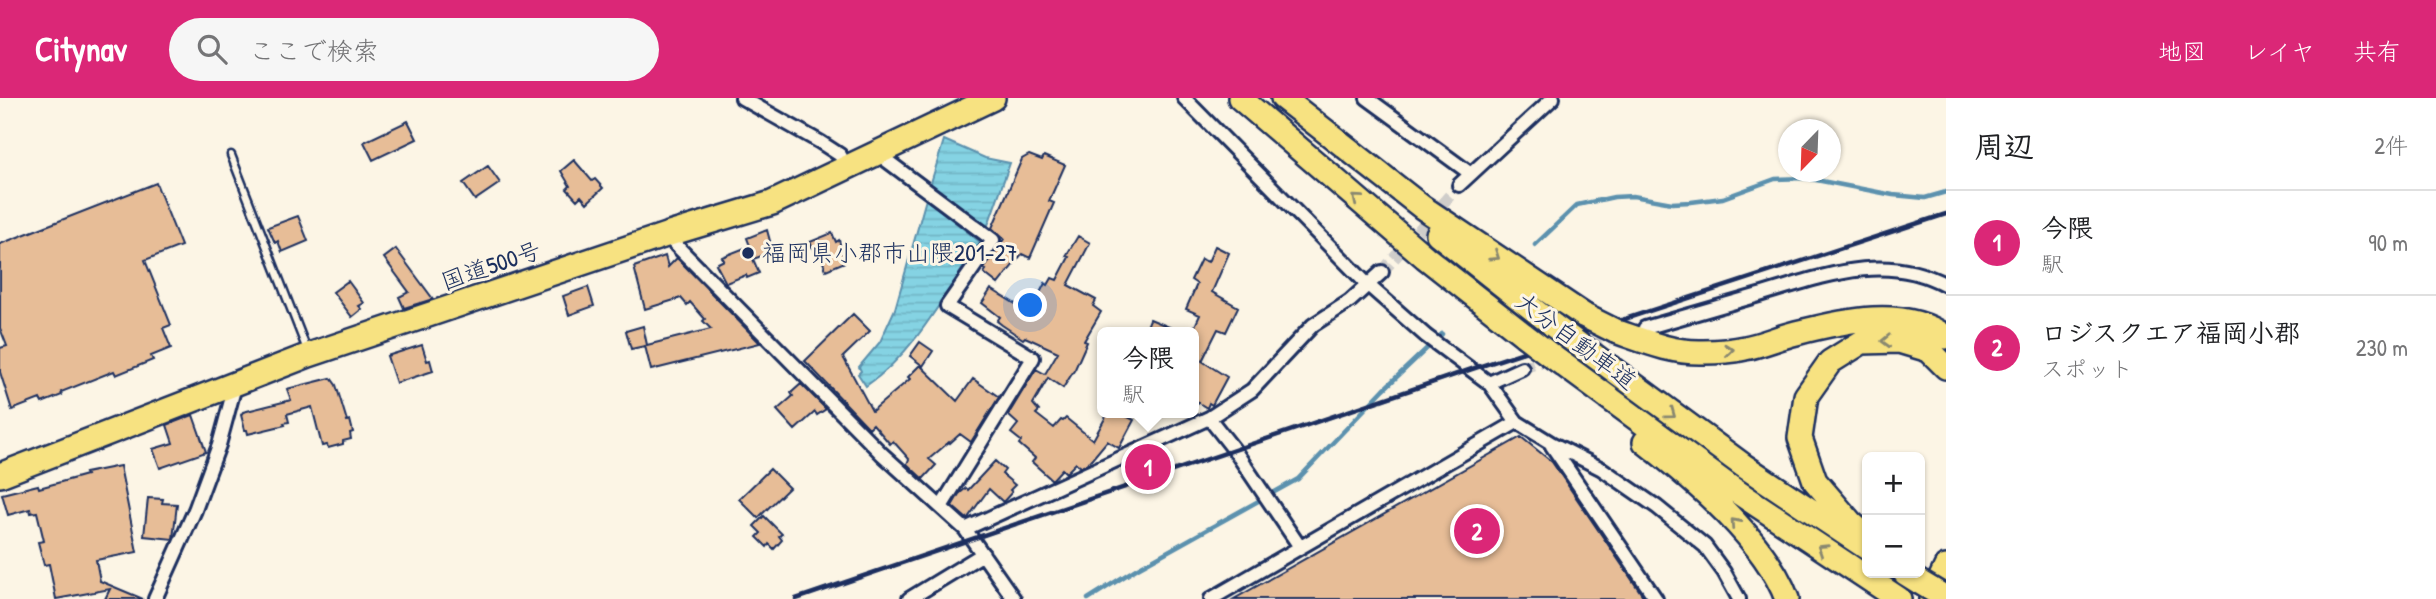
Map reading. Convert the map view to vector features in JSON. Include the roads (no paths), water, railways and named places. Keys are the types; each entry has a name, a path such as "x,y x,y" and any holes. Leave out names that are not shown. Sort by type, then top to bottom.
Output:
{"highway":[{"name":"国道500号","path":"0,475 309,355 666,235 772,203 993,98"},
{"name":"大分自動車道","path":"1240,98 1519,339 1535,360 1899,599"},
{"name":"大分自動車道","path":"1281,98 1400,203 1554,326 1744,466 1862,545"},
{"path":"1281,98 1422,207 1585,316 1615,331 1666,349 1701,352 1746,348 1796,333 1867,319 1904,321 1937,330 1946,337"},
{"path":"1862,533 1815,481 1800,438 1806,396 1830,362 1862,342 1899,341 1929,350 1946,367"},
{"path":"1535,360 1648,444 1734,520 1779,577 1787,599"},
{"path":"1917,582 1946,567"},
{"path":"1917,582 1946,598"}],"street":[{"path":"742,98 840,155 847,168"},
{"path":"1184,98 1368,285 1426,337 1489,383 1517,422 1602,469 1657,507 1705,546 1739,599"},
{"path":"1367,98 1471,174"},
{"path":"1459,185 1553,98"},
{"path":"878,154 993,240 947,306 1033,358 941,507"},
{"path":"666,235 882,454 965,529 1014,599"},
{"path":"1645,328 1833,273 1873,268 1906,269 1946,285"},
{"path":"965,529 1209,418 1252,390 1313,325 1350,302 1382,272"},
{"path":"1489,383 1535,360"},
{"path":"155,599 195,510 219,445 236,382"},
{"path":"1209,418 1235,451 1300,547"},
{"path":"1211,599 1517,422"},
{"path":"1551,443 1656,599"},
{"path":"909,599 983,554"}],"lane":[{"path":"231,155 309,355"}],"water":[{"path":"944,140 985,158 1010,163 985,227 930,186"},
{"path":"926,199 980,242 915,339 884,372 866,386 858,374 861,371 859,367 880,342 895,309"}],"waterway":[{"path":"1535,245 1577,205 1614,197 1633,196 1672,203 1691,202 1723,198 1775,179 1806,178 1893,195 1925,198 1946,192"},
{"path":"1088,599 1136,569 1298,479 1384,389 1442,334"}],"tunnel":[{"path":"1382,272 1459,185"},
{"path":"1522,368 1622,336"}],"railway":[{"path":"796,599 1472,369 1946,214"}],"place":[{"name":"福岡県小郡市山隈201-27","path":"748,253"},
{"name":"今隈","path":"1148,467"},
{"name":"ロジスクエア福岡小郡","path":"1477,531"}]}
